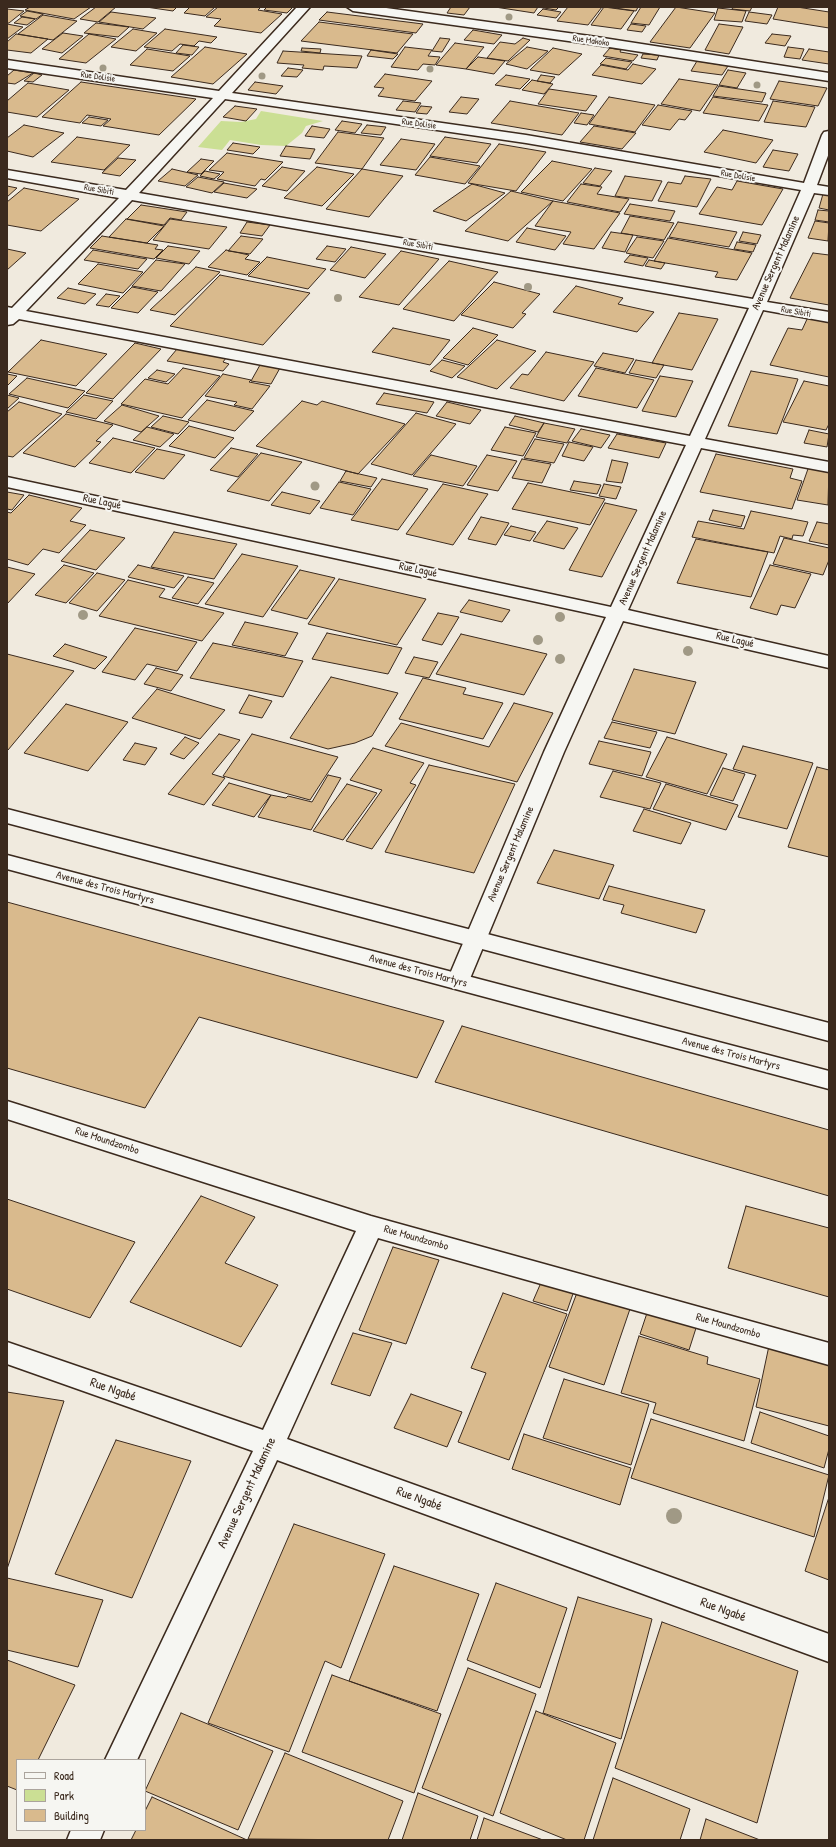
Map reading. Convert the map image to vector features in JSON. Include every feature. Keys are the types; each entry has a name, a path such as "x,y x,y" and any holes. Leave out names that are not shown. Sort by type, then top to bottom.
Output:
{"street":[{"path":"10,316 80,248 304,7"},
{"name":"Rue Makoko","path":"353,7 829,77"},
{"name":"Rue Dolisie","path":"7,64 526,139 829,191"},
{"name":"Avenue Sergent Malamine","path":"458,981 554,752 619,614 695,442 758,305 809,188 829,135"},
{"name":"Rue Sibiti","path":"7,174 829,317"},
{"path":"10,316 829,467"},
{"name":"Rue Lagué","path":"7,482 619,614 829,662"},
{"path":"7,816 829,1032"},
{"name":"Avenue des Trois Martyrs","path":"7,862 829,1080"},
{"name":"Rue Moundzombo","path":"7,1110 370,1226 829,1354"},
{"name":"Avenue Sergent Malamine","path":"121,1759 270,1445 370,1226"},
{"name":"Rue Ngabé","path":"7,1353 270,1445 829,1648"},
{"path":"83,1840 88,1831"}],"green space":[{"path":"261,111 323,121 306,126 302,133 286,146 261,145 230,140 222,150 198,147 221,121 241,122 256,119"}],"building":[{"path":"30,7 91,7 74,19 25,10"},
{"path":"96,7 116,7 98,22 80,19"},
{"path":"146,7 177,7 173,11"},
{"path":"190,7 215,7 205,16 184,13"},
{"path":"218,7 261,7 258,10 282,14 261,33 214,26 221,19 206,17"},
{"path":"267,7 293,7 287,13 264,10"},
{"path":"451,7 470,7 464,15 447,13"},
{"path":"495,7 538,7 534,13"},
{"path":"538,7 559,7 556,10"},
{"path":"568,7 602,7 588,25 557,21"},
{"path":"604,7 634,11 621,29 591,25"},
{"path":"608,7 638,7 636,11"},
{"path":"641,7 660,7 649,25 631,23"},
{"path":"676,7 715,13 690,48 650,42"},
{"path":"733,7 752,7 750,11 732,9"},
{"path":"778,7 797,7 829,12 829,28 773,19"},
{"path":"718,8 746,11 742,22 714,20"},
{"path":"7,9 24,11 7,23"},
{"path":"543,9 561,12 556,18 537,15"},
{"path":"27,11 43,14 36,19 20,16"},
{"path":"111,12 156,18 143,29 99,22"},
{"path":"327,12 423,24 416,33 319,20"},
{"path":"749,12 772,15 767,24 745,21"},
{"path":"43,15 77,21 53,40 18,34"},
{"path":"22,17 35,19 27,25 14,23"},
{"path":"319,22 413,34 397,53 301,41"},
{"path":"96,23 129,27 118,37 84,33"},
{"path":"7,24 23,27 7,39"},
{"path":"631,24 646,26 642,32 627,30"},
{"path":"719,24 743,27 729,54 705,50"},
{"path":"133,29 157,33 136,51 111,47"},
{"path":"165,29 217,37 211,43 199,41 194,46 180,44 172,51 144,47"},
{"path":"473,30 502,35 494,44 464,40"},
{"path":"63,33 83,36 62,53 42,49"},
{"path":"16,34 48,39 31,53 7,50 7,42"},
{"path":"89,34 116,39 86,63 59,59"},
{"path":"772,34 791,36 785,46 765,43"},
{"path":"440,38 450,39 442,52 432,51"},
{"path":"523,38 530,40 508,61 487,58 500,42 515,44"},
{"path":"455,43 484,47 466,69 436,65"},
{"path":"183,45 199,47 192,55 176,53"},
{"path":"205,47 247,54 213,84 171,77"},
{"path":"405,47 432,50 428,56 440,57 435,65 423,64 418,70 391,67"},
{"path":"527,47 548,51 527,69 506,64"},
{"path":"788,47 804,49 800,59 784,57"},
{"path":"302,48 321,49 320,53 301,51"},
{"path":"553,48 582,54 559,75 530,70"},
{"path":"610,48 621,50 620,52 638,55 633,61 603,56"},
{"path":"147,49 190,56 173,71 130,65"},
{"path":"809,49 829,52 829,64 802,60"},
{"path":"371,50 398,54 393,59 367,56"},
{"path":"283,51 362,56 357,68 324,66 323,70 302,68 304,65 277,63"},
{"path":"643,54 659,55 657,60 641,58"},
{"path":"478,57 505,61 494,74 466,69"},
{"path":"606,58 632,62 626,69 600,64"},
{"path":"697,61 728,66 722,75 691,71"},
{"path":"633,64 656,69 642,84 592,75 601,65 628,70"},
{"path":"288,68 303,70 297,77 281,76"},
{"path":"14,70 33,73 15,84 7,83 7,76"},
{"path":"728,70 746,73 737,88 719,85"},
{"path":"34,73 42,75 33,82 24,81"},
{"path":"385,74 432,81 415,101 378,96 384,88 374,87"},
{"path":"506,75 530,79 520,89 495,85"},
{"path":"541,75 555,77 550,83 537,81"},
{"path":"679,79 718,85 700,111 661,104"},
{"path":"532,80 553,84 544,94 522,90"},
{"path":"779,81 827,88 818,106 770,99"},
{"path":"81,82 196,99 159,135 103,126 111,119 87,115 80,123 42,117"},
{"path":"255,82 283,86 276,94 248,90"},
{"path":"28,83 69,90 37,117 7,112 7,101"},
{"path":"719,86 766,93 762,102 713,96"},
{"path":"549,89 597,96 586,111 538,104"},
{"path":"461,97 479,99 467,114 449,112"},
{"path":"609,97 655,105 635,132 589,124"},
{"path":"713,97 768,105 759,121 703,113"},
{"path":"403,101 421,103 415,112 396,110"},
{"path":"510,101 579,113 562,135 491,123"},
{"path":"773,101 815,107 806,127 764,122"},
{"path":"658,105 692,111 685,120 679,119 670,130 642,125"},
{"path":"235,106 257,109 246,121 223,117"},
{"path":"421,106 432,107 427,114 416,113"},
{"path":"581,113 594,115 587,125 574,123"},
{"path":"89,117 108,120 101,126 82,123"},
{"path":"342,121 362,124 355,133 335,130"},
{"path":"24,125 64,133 33,157 7,151 7,138"},
{"path":"367,125 386,127 381,135 361,133"},
{"path":"312,126 330,129 324,138 305,136"},
{"path":"594,126 636,133 622,149 580,142"},
{"path":"723,130 773,140 756,163 704,152"},
{"path":"338,132 384,138 362,169 315,163"},
{"path":"77,137 130,145 104,170 51,162"},
{"path":"445,137 491,144 477,163 430,156"},
{"path":"401,139 435,144 416,170 380,165"},
{"path":"233,143 260,147 253,154 227,150"},
{"path":"499,144 546,152 516,191 468,183"},
{"path":"286,146 315,149 310,159 280,156"},
{"path":"773,150 798,154 789,171 763,167"},
{"path":"227,153 283,162 265,180 261,179 255,186 217,179 224,172 209,170"},
{"path":"430,157 480,166 465,184 415,175"},
{"path":"118,158 136,160 120,176 102,173"},
{"path":"201,159 214,161 201,174 187,172"},
{"path":"552,161 592,169 563,201 521,192"},
{"path":"282,167 305,171 287,191 262,186"},
{"path":"317,167 354,174 322,206 284,198"},
{"path":"595,168 612,171 600,186 583,183"},
{"path":"172,169 198,175 185,186 158,181"},
{"path":"362,169 403,176 369,217 326,209"},
{"path":"205,171 220,174 214,179 200,176"},
{"path":"625,176 662,181 652,201 615,196"},
{"path":"685,176 711,179 697,207 658,201 668,182 681,184"},
{"path":"198,177 224,182 212,193 186,187"},
{"path":"737,181 783,189 762,225 699,214 717,187 732,190"},
{"path":"224,183 257,189 247,198 214,192"},
{"path":"472,184 505,193 466,221 433,211"},
{"path":"581,184 602,187 597,194 629,199 620,212 567,202"},
{"path":"7,186 17,188 7,197"},
{"path":"24,188 79,199 41,231 7,225 7,202"},
{"path":"511,191 553,201 508,241 465,231"},
{"path":"823,194 829,195 829,210 819,208"},
{"path":"553,201 620,213 594,249 563,244 571,232 535,226"},
{"path":"630,204 675,211 670,221 624,214"},
{"path":"141,205 187,212 181,220 170,218 164,225 127,219"},
{"path":"818,210 829,211 829,222 815,220"},
{"path":"630,216 674,223 664,240 621,233"},
{"path":"126,219 164,226 147,243 109,237"},
{"path":"170,219 227,227 209,249 153,240"},
{"path":"815,221 829,223 828,241 808,238"},
{"path":"247,222 270,225 262,236 240,233"},
{"path":"678,222 737,232 729,247 669,237"},
{"path":"527,228 566,236 555,250 516,242"},
{"path":"611,232 633,235 625,252 602,248"},
{"path":"743,232 761,235 757,244 739,241"},
{"path":"102,236 158,245 155,249 163,250 154,259 90,248"},
{"path":"241,236 263,239 250,254 228,251"},
{"path":"637,237 664,241 653,258 626,253"},
{"path":"668,238 752,253 737,280 715,277 718,272 654,261"},
{"path":"737,242 756,245 753,252 734,249"},
{"path":"168,246 200,251 189,264 156,258"},
{"path":"327,246 346,249 335,262 316,259"},
{"path":"351,247 386,254 365,278 330,270"},
{"path":"7,249 26,253 7,270"},
{"path":"93,250 147,259 138,269 84,260"},
{"path":"226,250 249,255 245,259 260,262 247,275 208,267"},
{"path":"401,251 439,259 399,305 359,297"},
{"path":"813,253 829,255 829,305 790,298"},
{"path":"630,255 648,258 643,266 624,262"},
{"path":"267,257 326,269 308,289 248,276"},
{"path":"156,260 185,264 161,291 132,286"},
{"path":"649,260 665,263 661,269 645,266"},
{"path":"449,261 498,272 454,321 403,309"},
{"path":"98,264 143,272 123,293 78,284"},
{"path":"196,267 220,272 175,315 150,310"},
{"path":"220,275 310,293 263,345 170,326"},
{"path":"494,282 540,294 522,313 526,314 513,328 461,315"},
{"path":"576,286 623,298 618,304 654,312 637,332 553,312"},
{"path":"132,287 158,292 138,313 111,308"},
{"path":"68,288 96,294 85,304 57,298"},
{"path":"106,294 120,296 109,307 96,305"},
{"path":"679,313 718,319 692,370 652,363"},
{"path":"808,317 829,321 829,377 770,365 788,328 802,330"},
{"path":"393,328 450,340 430,365 372,352"},
{"path":"473,328 498,335 468,365 443,358"},
{"path":"41,340 107,354 76,386 8,372"},
{"path":"497,340 536,351 497,389 457,377"},
{"path":"135,343 161,349 113,399 86,393"},
{"path":"177,349 226,358 223,362 229,364 223,371 167,361"},
{"path":"546,352 594,362 564,401 510,388 522,374 528,375"},
{"path":"603,353 634,359 625,373 594,366"},
{"path":"442,360 465,366 452,378 430,371"},
{"path":"636,360 664,365 656,378 629,373"},
{"path":"260,365 280,368 271,384 251,381"},
{"path":"183,368 220,376 182,418 121,404 145,379 168,384"},
{"path":"596,368 654,380 637,408 578,396"},
{"path":"157,370 175,374 166,382 148,378"},
{"path":"751,371 798,379 777,434 728,426"},
{"path":"7,374 17,376 7,386"},
{"path":"223,374 251,380 249,382 270,386 252,409 234,405 237,402 205,396"},
{"path":"660,376 693,381 676,417 642,411"},
{"path":"27,378 85,391 68,408 9,394"},
{"path":"804,381 829,386 829,424 826,430 783,422"},
{"path":"384,393 434,402 427,413 376,404"},
{"path":"7,395 19,398 7,409"},
{"path":"84,395 113,401 96,419 66,412"},
{"path":"207,400 254,411 235,431 188,420"},
{"path":"302,401 317,405 322,401 405,424 358,474 256,446"},
{"path":"19,402 62,414 13,457 7,456 7,412"},
{"path":"447,402 481,410 470,424 436,416"},
{"path":"122,405 159,416 141,432 104,421"},
{"path":"416,413 456,424 412,475 371,464"},
{"path":"66,414 113,425 96,441 101,442 75,467 23,453"},
{"path":"163,416 189,422 178,434 151,427"},
{"path":"515,416 544,423 538,432 509,425"},
{"path":"544,423 575,429 567,443 536,437"},
{"path":"189,426 234,438 215,458 169,446"},
{"path":"147,427 174,434 160,447 133,440"},
{"path":"505,427 536,433 523,456 491,450"},
{"path":"581,429 610,435 601,448 572,441"},
{"path":"809,430 829,434 827,447 804,443"},
{"path":"617,434 666,443 659,458 608,448"},
{"path":"113,438 155,448 131,473 89,463"},
{"path":"535,439 564,444 554,463 524,458"},
{"path":"569,442 593,447 584,461 562,456"},
{"path":"231,448 258,454 238,477 210,470"},
{"path":"157,449 185,455 164,479 135,472"},
{"path":"261,453 302,462 269,501 227,491"},
{"path":"716,454 793,469 790,478 802,481 792,509 700,492"},
{"path":"431,455 477,466 463,486 413,476"},
{"path":"487,455 517,461 498,491 467,485"},
{"path":"522,459 551,464 542,483 512,478"},
{"path":"612,460 628,463 622,483 606,481"},
{"path":"809,466 829,469 828,505 797,500"},
{"path":"346,471 377,478 371,487 340,481"},
{"path":"382,479 428,489 398,530 351,520"},
{"path":"574,481 601,485 597,494 570,490"},
{"path":"339,482 371,489 353,515 320,508"},
{"path":"528,483 605,499 590,525 512,509"},
{"path":"443,484 488,494 453,545 406,534"},
{"path":"604,484 621,487 616,499 599,496"},
{"path":"7,492 24,495 12,510 7,509"},
{"path":"282,492 320,501 310,514 271,505"},
{"path":"29,495 82,508 70,521 86,525 59,553 43,549 28,565 7,559 7,512 11,513"},
{"path":"605,503 637,510 602,577 569,570"},
{"path":"713,510 745,516 741,527 709,520"},
{"path":"751,511 808,522 803,536 793,535 792,539 780,536 774,553 692,537 698,521 744,529"},
{"path":"481,517 509,523 496,545 468,539"},
{"path":"547,521 578,528 564,549 533,541"},
{"path":"817,522 829,524 829,545 809,541"},
{"path":"511,526 536,532 530,541 504,535"},
{"path":"90,530 125,538 96,570 61,561"},
{"path":"174,532 237,544 214,579 151,567"},
{"path":"784,538 829,548 829,560 823,575 773,564"},
{"path":"696,539 768,552 751,597 677,583"},
{"path":"242,554 298,566 263,617 205,604"},
{"path":"64,565 94,573 66,603 35,595"},
{"path":"138,565 184,576 174,588 128,577"},
{"path":"770,565 811,574 795,608 781,605 777,615 750,608"},
{"path":"7,567 35,574 7,604"},
{"path":"300,570 335,578 307,619 271,610"},
{"path":"97,573 125,580 97,611 69,603"},
{"path":"188,577 214,583 198,604 172,598"},
{"path":"339,579 426,599 397,645 308,624"},
{"path":"128,580 165,589 159,597 224,613 202,641 99,616"},
{"path":"469,600 510,610 502,622 460,612"},
{"path":"438,613 459,617 442,645 422,640"},
{"path":"245,622 298,633 285,656 232,645"},
{"path":"135,628 197,642 177,671 147,664 135,680 102,672"},
{"path":"327,633 402,648 388,674 312,659"},
{"path":"461,634 547,654 524,695 436,674"},
{"path":"213,643 303,661 283,697 190,678"},
{"path":"65,644 107,657 95,669 53,656"},
{"path":"7,654 74,671 8,750 7,750"},
{"path":"414,657 438,662 429,678 405,673"},
{"path":"156,668 183,675 171,691 144,684"},
{"path":"634,669 696,682 675,734 612,720"},
{"path":"331,677 398,693 372,736 355,743 328,749 290,738"},
{"path":"423,678 466,688 463,694 503,703 483,739 399,719"},
{"path":"157,689 225,710 200,739 132,718"},
{"path":"249,695 272,701 262,718 239,713"},
{"path":"514,703 553,713 517,782 385,746 401,723 489,747"},
{"path":"66,704 128,722 88,771 24,753"},
{"path":"612,722 657,732 650,748 604,738"},
{"path":"219,734 240,740 212,774 225,778 204,805 168,794"},
{"path":"252,734 338,757 310,800 223,776"},
{"path":"185,737 199,743 184,759 170,754"},
{"path":"667,737 727,754 707,794 646,777"},
{"path":"599,741 651,752 642,776 589,764"},
{"path":"135,743 157,748 145,765 123,760"},
{"path":"743,746 813,763 787,829 738,817 756,775 733,769"},
{"path":"373,748 424,763 410,783 416,785 372,849 346,841 382,790 350,780"},
{"path":"429,765 515,784 474,873 385,852"},
{"path":"817,767 829,770 829,857 788,847"},
{"path":"723,768 745,774 733,801 710,795"},
{"path":"613,771 661,783 650,809 600,797"},
{"path":"328,775 341,778 311,830 258,817 271,795 286,798 288,796 312,802"},
{"path":"229,783 271,795 254,817 212,805"},
{"path":"347,784 377,793 343,840 313,831"},
{"path":"666,784 738,805 726,830 653,809"},
{"path":"644,809 691,823 681,844 633,831"},
{"path":"554,850 614,865 599,899 537,883"},
{"path":"609,886 705,910 696,933 621,913 624,905 603,900"},
{"path":"7,902 444,1021 417,1078 199,1017 145,1108 7,1068"},
{"path":"462,1026 829,1130 829,1196 435,1082"},
{"path":"201,1196 255,1217 225,1263 278,1285 241,1347 130,1302"},
{"path":"7,1199 135,1242 90,1318 7,1289"},
{"path":"746,1206 829,1228 829,1297 728,1268"},
{"path":"393,1247 439,1260 406,1344 359,1330"},
{"path":"543,1278 575,1288 567,1311 533,1301"},
{"path":"578,1290 631,1306 604,1385 549,1367"},
{"path":"503,1293 567,1314 509,1460 458,1442 486,1373 471,1368"},
{"path":"648,1310 697,1325 689,1350 640,1334"},
{"path":"353,1333 392,1343 370,1396 331,1384"},
{"path":"639,1336 708,1357 707,1364 760,1379 744,1441 653,1413 656,1403 621,1393"},
{"path":"770,1341 829,1356 829,1426 756,1407"},
{"path":"564,1379 649,1404 631,1465 543,1438"},
{"path":"7,1392 64,1401 7,1569"},
{"path":"411,1394 462,1412 447,1447 394,1428"},
{"path":"760,1412 829,1436 829,1449 824,1468 751,1443"},
{"path":"651,1419 829,1475 814,1537 631,1478"},
{"path":"524,1434 631,1468 620,1505 512,1469"},
{"path":"116,1440 191,1461 132,1598 55,1574"},
{"path":"829,1497 829,1580 805,1571"},
{"path":"294,1524 385,1554 341,1668 325,1661 289,1752 208,1723"},
{"path":"394,1566 479,1594 437,1711 349,1681"},
{"path":"7,1578 103,1600 78,1667 7,1650"},
{"path":"496,1583 567,1608 540,1688 467,1660"},
{"path":"578,1597 652,1619 621,1739 543,1713"},
{"path":"662,1622 798,1671 757,1823 615,1768"},
{"path":"7,1660 75,1685 38,1759 16,1759 16,1790 7,1786"},
{"path":"468,1668 536,1694 493,1816 422,1788"},
{"path":"332,1675 441,1714 414,1793 302,1752"},
{"path":"536,1711 616,1743 584,1840 567,1840 500,1813"},
{"path":"181,1713 273,1751 238,1830 146,1791"},
{"path":"285,1753 403,1801 388,1840 248,1839"},
{"path":"613,1778 690,1809 680,1840 593,1840"},
{"path":"418,1793 478,1816 470,1840 402,1840"},
{"path":"152,1797 247,1840 131,1840 136,1831 146,1831 146,1809"},
{"path":"484,1818 543,1840 477,1840"},
{"path":"706,1819 760,1840 700,1840"}]}
